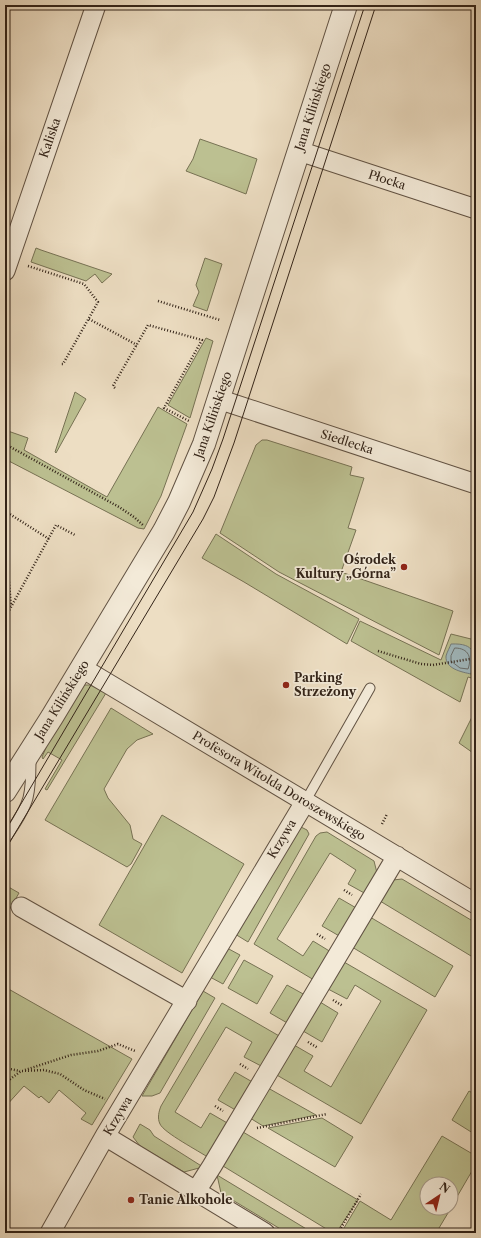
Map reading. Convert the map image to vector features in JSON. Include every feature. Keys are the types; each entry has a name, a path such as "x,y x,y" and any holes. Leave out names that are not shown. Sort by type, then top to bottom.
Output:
{"street":[{"name":"Kaliska","path":"5,271 96,5"},
{"name":"Jana Kilińskiego","path":"5,790 82,668 164,531 179,502 204,444 346,5"},
{"name":"Płocka","path":"299,151 476,209"},
{"name":"Siedlecka","path":"218,399 476,484"},
{"name":"Profesora Witolda Doroszewskiego","path":"82,668 476,904"},
{"name":"Krzywa","path":"50,1233 105,1136 305,802"},
{"path":"196,1191 396,856"},
{"path":"21,907 187,1001"},
{"path":"105,1136 265,1233"}],"lane":[{"path":"305,802 370,688"},
{"path":"5,840 28,799 31,750"}],"path":[{"path":"26,265 84,284 98,302 63,364 61,364"},
{"path":"158,301 220,320"},
{"path":"89,319 137,345"},
{"path":"115,388 113,386 148,324 202,340 164,408 193,424"},
{"path":"5,444 119,507 149,530"},
{"path":"5,511 49,539"},
{"path":"5,618 56,524 75,535"},
{"path":"5,537 11,607"},
{"path":"378,651 421,664 433,665 476,658"},
{"path":"5,1084 21,1071 70,1055 98,1051 118,1044 139,1053"},
{"path":"5,1068 21,1071 44,1070 60,1074 84,1090 112,1101"},
{"path":"254,1129 326,1114"},
{"path":"338,1233 361,1194"}],"green space":[{"path":"200,139 257,159 246,194 186,171 193,159"},
{"path":"36,248 112,274 102,283 95,274 86,281 31,262"},
{"path":"205,258 222,264 207,311 193,306 199,292 196,285"},
{"path":"206,338 213,341 190,418 168,405"},
{"path":"75,392 86,399 56,453 55,452"},
{"path":"158,407 187,424 161,496 144,529 138,528 5,459 5,430 28,438 24,450 107,497"},
{"path":"262,440 267,440 352,467 350,475 364,478 348,528 356,530 341,572 453,611 439,655 279,572 220,533 256,445"},
{"path":"216,534 276,574 359,619 347,644 202,558"},
{"path":"360,621 441,660 451,634 471,639 476,643 475,679 468,677 460,702 351,641"},
{"path":"84,685 90,685 106,693 47,790 45,789 62,760 48,752 43,759 42,757 48,743"},
{"path":"111,708 153,734 137,740 127,749 104,789 108,798 130,825 133,839 142,844 131,864 127,867 45,820"},
{"path":"473,715 476,717 476,755 459,743"},
{"path":"162,815 244,864 182,973 99,925"},
{"path":"299,826 307,830 309,834 248,942 235,934"},
{"path":"327,832 374,861 377,873 366,894 348,884 356,870 330,853 277,939 303,956 313,941 331,952 314,980 254,944 316,836 320,833"},
{"path":"402,879 476,923 476,959 380,901 393,880"},
{"path":"5,885 19,893 8,912 5,910"},
{"path":"339,898 358,909 341,937 322,926"},
{"path":"370,917 453,966 435,997 352,947"},
{"path":"227,948 240,955 223,984 210,977"},
{"path":"244,960 273,976 257,1004 228,988"},
{"path":"344,962 427,1010 361,1124 275,1074 294,1045 313,1056 304,1071 331,1087 381,1001 355,985 347,999 328,989"},
{"path":"287,985 305,995 289,1024 270,1013"},
{"path":"5,987 132,1059 92,1125 81,1119 86,1113 59,1090 49,1103 41,1096 39,1098 24,1086 5,1107"},
{"path":"203,991 215,998 160,1093 152,1096 142,1096"},
{"path":"320,1002 338,1013 322,1042 303,1031"},
{"path":"222,1003 281,1037 263,1067 244,1057 252,1042 226,1027 175,1112 201,1128 210,1113 229,1124 209,1158 163,1128 159,1122 159,1115 161,1106"},
{"path":"235,1072 256,1084 239,1112 218,1100"},
{"path":"268,1088 316,1115 263,1126 250,1118"},
{"path":"469,1091 476,1095 476,1135 452,1120"},
{"path":"322,1118 353,1137 335,1167 268,1128"},
{"path":"140,1124 150,1130 154,1136 203,1167 184,1172 140,1146 133,1137"},
{"path":"243,1132 358,1200 336,1233 333,1233 223,1166"},
{"path":"442,1136 476,1156 476,1173 472,1171 459,1193 459,1176 419,1176 419,1216 446,1216 436,1233 341,1233 360,1201 391,1220"},
{"path":"217,1175 313,1233 287,1233 221,1193"}],"water":[{"path":"451,644 465,645 472,651 474,661 471,674 455,669 448,664 446,656"}],"tram line":[{"path":"5,831 193,512 212,469 365,5"},
{"path":"5,850 203,519 214,497 234,443 376,5"}],"place":[{"name":"Ośrodek Kultury „Górna”","path":"404,567"},
{"name":"Parking Strzeżony","path":"286,685"},
{"name":"Tanie Alkohole","path":"131,1200"}]}
